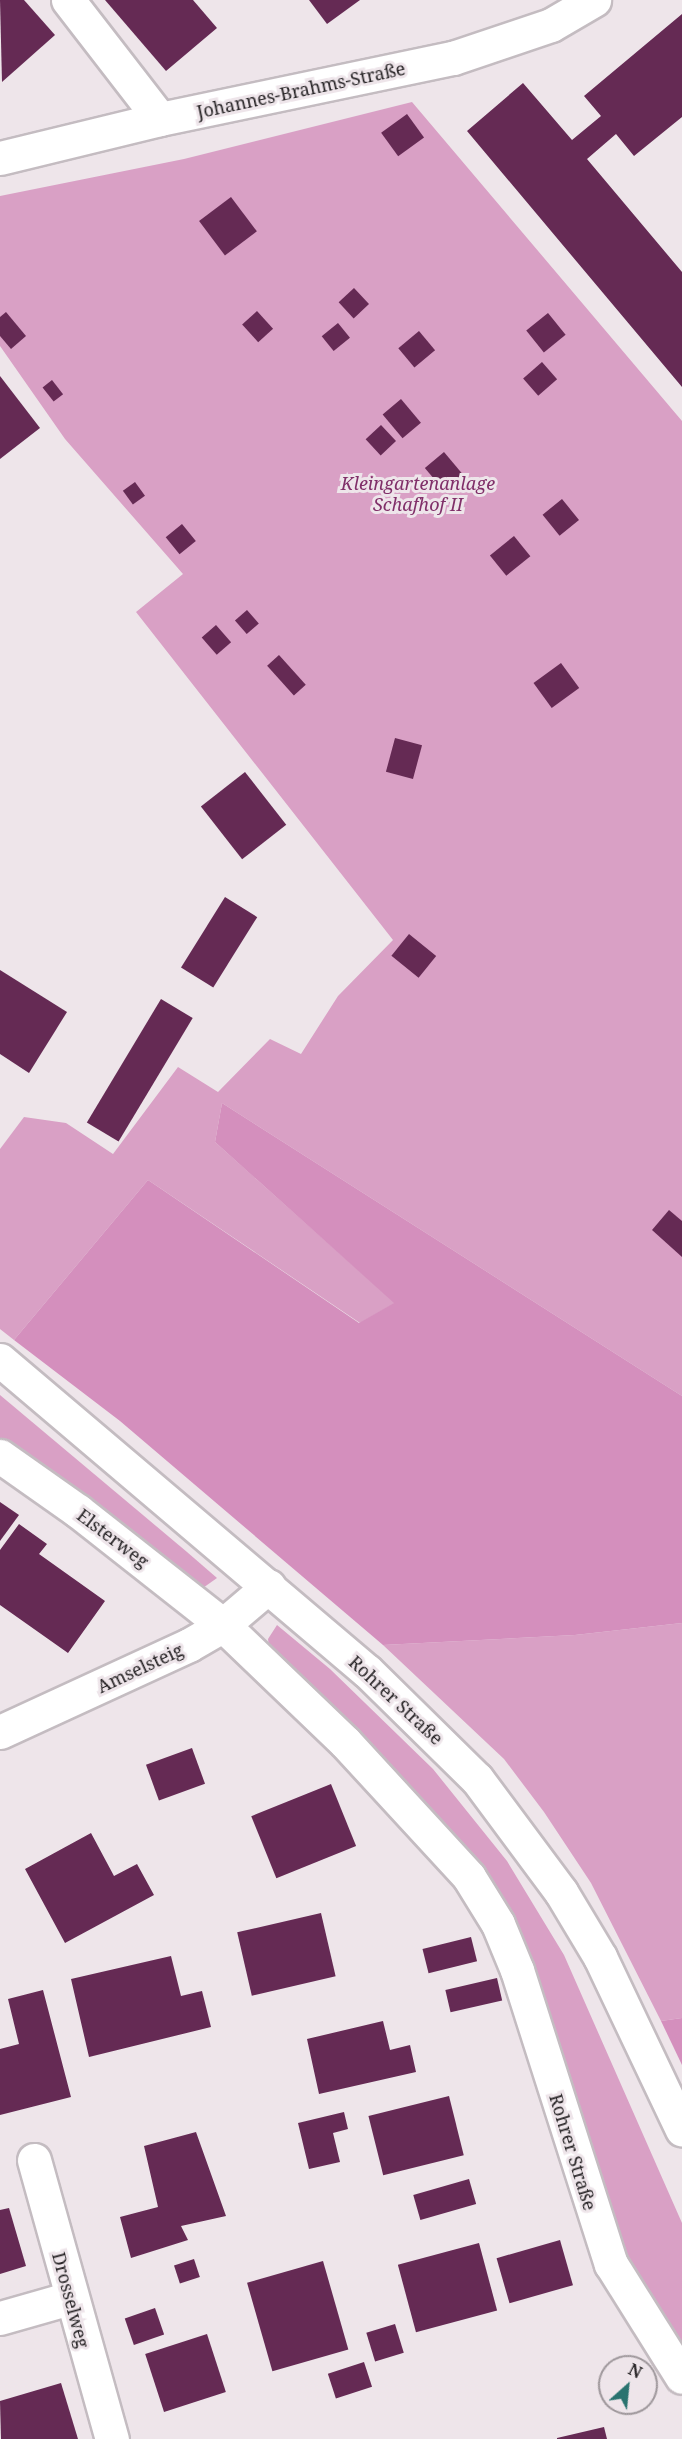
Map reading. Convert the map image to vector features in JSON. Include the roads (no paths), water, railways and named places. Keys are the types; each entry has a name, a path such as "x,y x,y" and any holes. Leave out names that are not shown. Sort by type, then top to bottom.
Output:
{"street":[{"path":"68,0 160,119"},
{"name":"Johannes-Brahms-Straße","path":"0,158 160,119 271,99 453,58 551,25 594,0"},
{"name":"Rohrer Straße","path":"0,1360 269,1586 428,1727 512,1824 561,1892 600,1957 682,2130"},
{"name":"Elsterweg","path":"0,1456 223,1625"},
{"name":"Amselsteig","path":"0,1732 189,1645 223,1625 269,1586"},
{"name":"Rohrer Straße","path":"223,1625 409,1808 469,1877 498,1924 606,2254 642,2320 682,2377"},
{"name":"Drosselweg","path":"34,2160 70,2298 112,2439"},
{"path":"0,2318 70,2298"}],"park label":[{"name":"Kleingartenanlage Schafhof II","path":"418,494"}]}
